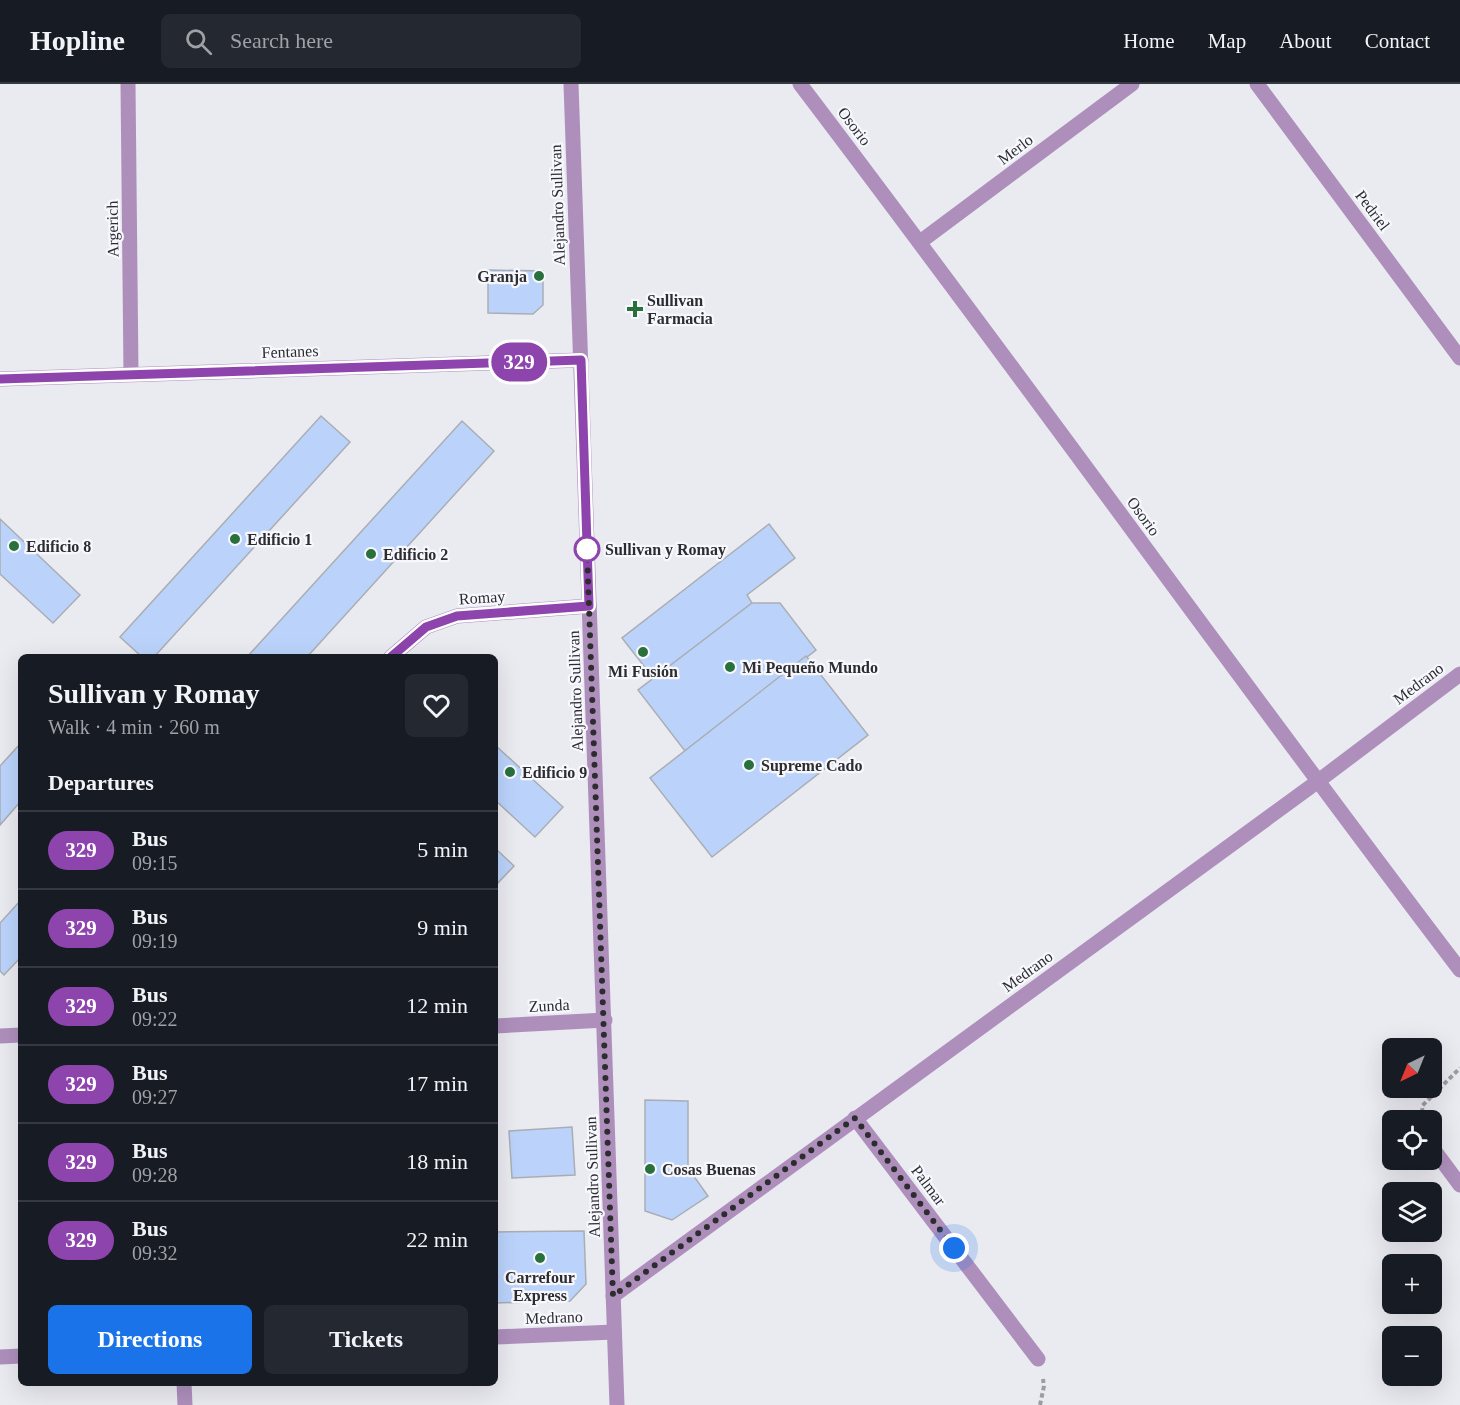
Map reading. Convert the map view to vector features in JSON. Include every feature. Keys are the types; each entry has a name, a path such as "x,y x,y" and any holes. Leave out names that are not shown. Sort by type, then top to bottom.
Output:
{"street":[{"name":"Argerich","path":"128,84 131,374"},
{"name":"Alejandro Sullivan","path":"571,84 617,1405"},
{"name":"Osorio","path":"800,84 921,242 1317,782 1460,970"},
{"name":"Merlo","path":"921,242 1132,84"},
{"name":"Pedriel","path":"1257,84 1460,358"},
{"name":"Fentanes","path":"0,379 581,360"},
{"name":"Romay","path":"394,654 426,627 457,616 589,606"},
{"name":"Medrano","path":"613,1296 1317,782 1460,674"},
{"name":"Zunda","path":"498,1026 605,1020"},
{"path":"0,1036 18,1035"},
{"name":"Palmar","path":"855,1118 1038,1359"},
{"path":"1442,1161 1460,1185"},
{"name":"Medrano","path":"498,1337 614,1332"},
{"path":"0,1357 18,1356"},
{"path":"184,1386 185,1405"}],"path":[{"path":"1422,1110 1422,1106 1460,1068"}],"building":[{"path":"488,270 543,271 543,305 533,314 488,313"},
{"name":"Edificio 1","path":"321,416 350,442 157,654 139,654 120,637"},
{"name":"Edificio 2","path":"462,421 494,451 310,654 250,654"},
{"name":"Edificio 8","path":"0,519 80,595 53,623 0,574"},
{"path":"769,524 795,558 747,595 752,603 654,679 622,638"},
{"name":"Mi Pequeño Mundo","path":"752,603 780,603 816,650 685,751 638,690"},
{"name":"Supreme Cado","path":"806,656 868,735 712,857 650,778"},
{"path":"18,746 18,804 0,825 0,766"},
{"name":"Edificio 9","path":"498,748 563,807 535,837 498,803"},
{"path":"498,851 514,866 498,883"},
{"path":"18,903 18,960 4,975 0,971 0,923"},
{"path":"645,1100 688,1101 688,1168 708,1196 672,1220 645,1211"},
{"path":"572,1127 575,1175 512,1178 509,1131"},
{"name":"Carrefour Express","path":"584,1231 586,1284 570,1301 498,1303 498,1232"}],"bus line":[{"name":"329","path":"0,379 581,360 589,606 457,616 426,627 400,646 393,654"}],"place":[{"name":"Granja","path":"539,276"},
{"name":"Sullivan Farmacia","path":"635,309"},
{"name":"Edificio 1","path":"235,539"},
{"name":"Edificio 8","path":"14,546"},
{"name":"Sullivan y Romay","path":"587,549"},
{"name":"Edificio 2","path":"371,554"},
{"name":"Mi Fusión","path":"643,652"},
{"name":"Mi Pequeño Mundo","path":"730,667"},
{"name":"Supreme Cado","path":"749,765"},
{"name":"Edificio 9","path":"510,772"},
{"name":"Cosas Buenas","path":"650,1169"},
{"name":"Carrefour Express","path":"540,1258"}],"route":[{"path":"587,549 613,1296 855,1118 954,1248"}]}
